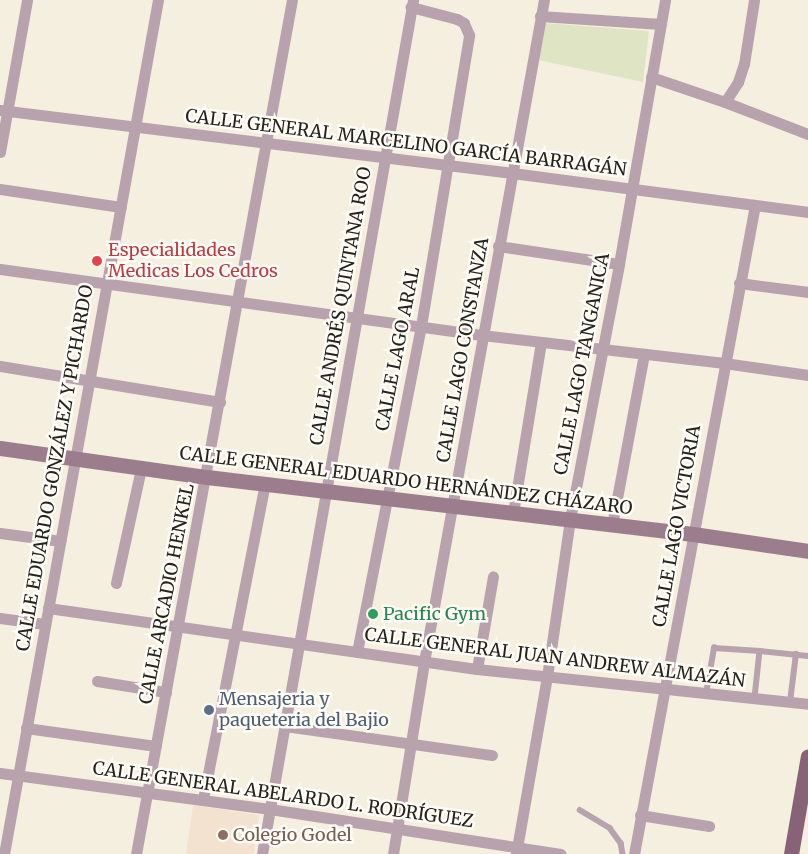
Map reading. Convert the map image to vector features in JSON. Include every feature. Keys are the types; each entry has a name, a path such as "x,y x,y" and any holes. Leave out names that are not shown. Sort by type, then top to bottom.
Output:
{"main road":[{"name":"CALLE GENERAL EDUARDO HERNÁNDEZ CHÁZARO","path":"0,448 207,477 693,534 808,551"},
{"path":"791,854 808,756"}],"street":[{"path":"0,152 3,111 28,0"},
{"name":"CALLE EDUARDO GONZÁLEZ Y PICHARDO","path":"4,854 158,0"},
{"name":"CALLE ARCADIO HENKEL","path":"136,854 207,477 292,0"},
{"name":"CALLE LAGO CONSTANZA","path":"393,854 424,662 454,506 482,335 544,0"},
{"name":"CALLE LAGO TANGANICA","path":"517,850 547,677 570,520 619,264 665,0"},
{"path":"726,102 738,82 744,64 754,0"},
{"name":"CALLE LAGO ARAL","path":"357,652 421,326 469,35 464,23 412,3"},
{"name":"CALLE ANDRÉS QUINTANA ROO","path":"262,854 412,3"},
{"path":"540,16 661,24"},
{"path":"651,77 726,102 808,134"},
{"name":"CALLE GENERAL MARCELINO GARCÍA BARRAGÁN","path":"3,111 449,165 808,212"},
{"path":"0,189 121,206"},
{"name":"CALLE LAGO VICTORIA","path":"634,854 754,205"},
{"path":"498,246 619,264"},
{"path":"0,269 482,335 724,363 808,375"},
{"path":"739,283 808,292"},
{"path":"514,513 542,342"},
{"path":"612,525 644,354"},
{"path":"0,366 220,402"},
{"path":"116,583 141,468"},
{"path":"203,799 265,484"},
{"path":"0,533 60,541"},
{"path":"477,669 493,576"},
{"name":"CALLE GENERAL JUAN ANDREW ALMAZÁN","path":"48,608 477,669 808,704"},
{"path":"0,618 45,624"},
{"path":"97,681 166,692"},
{"path":"285,726 492,755"},
{"path":"26,728 156,746"},
{"name":"CALLE GENERAL ABELARDO L. RODRÍGUEZ","path":"0,773 203,799 397,828 517,850 561,854"},
{"path":"640,815 709,826"}],"lane":[{"path":"706,694 714,648 808,656"},
{"path":"755,698 760,651"},
{"path":"790,702 796,654"},
{"path":"580,810 610,828 621,843 623,854"}],"shaded area":[{"name":"Colegio Godel","path":"193,805 259,815 254,854 186,854"}],"green space":[{"path":"545,23 649,31 643,82 538,60"}],"place":[{"name":"Especialidades Medicas Los Cedros","path":"97,261"},
{"name":"Pacific Gym","path":"373,614"},
{"name":"Mensajeria y paqueteria del Bajio","path":"209,710"},
{"name":"Colegio Godel","path":"223,835"}]}
